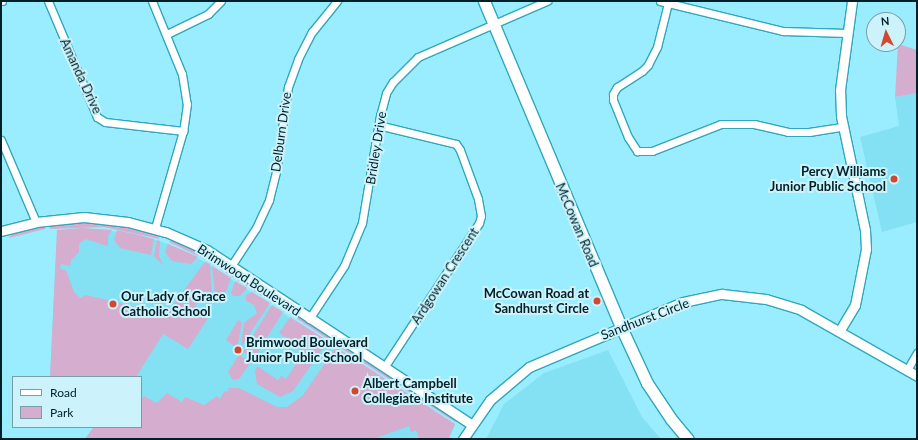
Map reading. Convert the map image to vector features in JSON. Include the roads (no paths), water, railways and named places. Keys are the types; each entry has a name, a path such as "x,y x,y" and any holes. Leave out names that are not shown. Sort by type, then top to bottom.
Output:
{"main road":[{"name":"McCowan Road","path":"484,1 620,328 648,383 671,419 688,439"}],"street":[{"name":"Amanda Drive","path":"48,1 97,117 105,122 183,131"},
{"path":"152,1 167,34 182,74 186,91 183,131 155,228"},
{"path":"167,34 208,14 221,1"},
{"name":"Delburn Drive","path":"231,266 256,228 269,200 276,171 288,87 298,59 312,32 337,1"},
{"name":"Bridley Drive","path":"309,319 344,266 362,222 378,125 386,94 403,70 430,50 547,1"},
{"path":"840,330 855,304 866,249 857,186 842,127 840,90 852,1"},
{"path":"842,127 809,132 788,132 754,124 721,124 652,151 637,151 628,137 613,100 613,94 617,87 648,65 657,47 664,2 783,32 847,33"},
{"name":"Ardgowan Crescent","path":"378,125 456,144 460,150 478,199 481,216 480,223 385,366"},
{"path":"1,140 36,222"},
{"name":"Brimwood Boulevard","path":"1,231 36,222 84,217 155,228 207,250 309,319 385,366 471,424"},
{"name":"Sandhurst Circle","path":"463,439 471,424 490,400 529,367 683,302 722,294 754,297 785,304 840,330 917,376"},
{"path":"907,370 917,353"}],"place":[{"name":"Percy Williams Junior Public School","path":"894,179"},
{"name":"McCowan Road at Sandhurst Circle","path":"597,301"},
{"name":"Our Lady of Grace Catholic School","path":"113,304"},
{"name":"Brimwood Boulevard Junior Public School","path":"238,350"},
{"name":"Albert Campbell Collegiate Institute","path":"355,391"}]}
